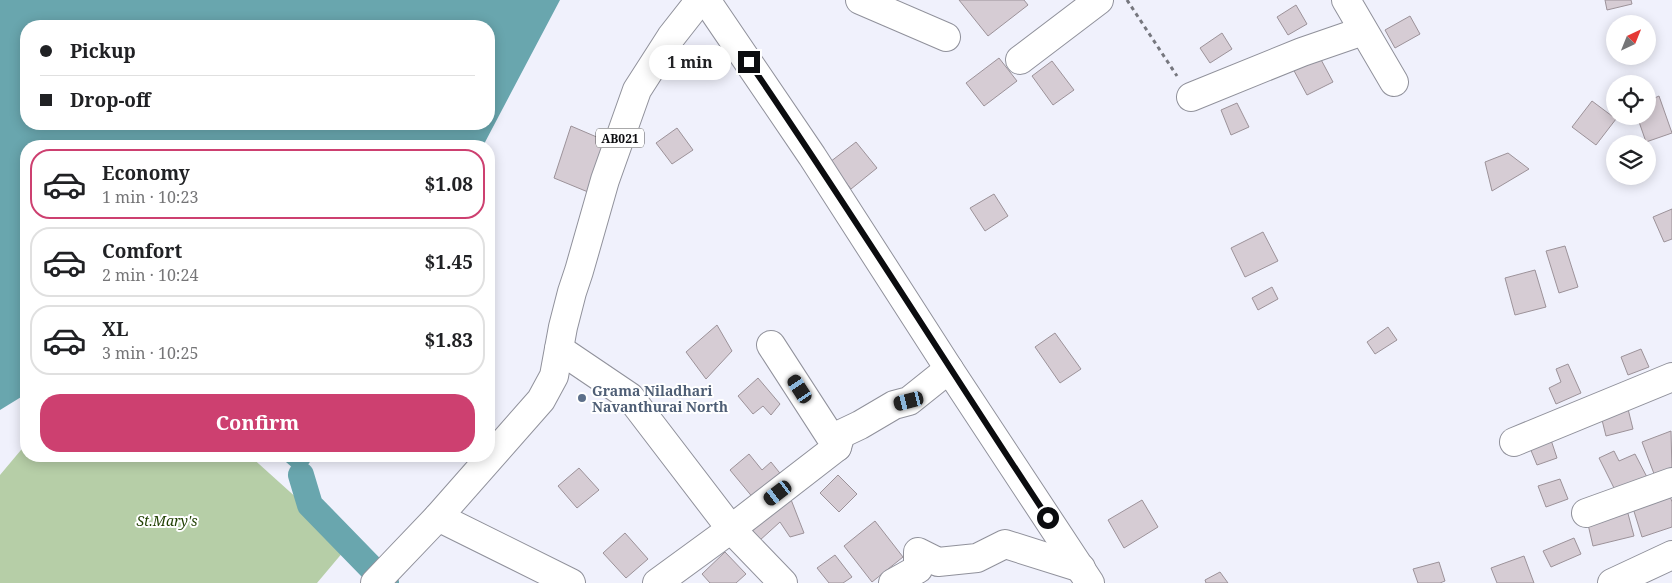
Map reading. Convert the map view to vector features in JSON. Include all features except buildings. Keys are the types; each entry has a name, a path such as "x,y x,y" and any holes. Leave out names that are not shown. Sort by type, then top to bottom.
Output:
{"street":[{"name":"AB021","path":"495,452 541,400 554,376 572,292 605,180 637,90 671,37 700,0"},
{"path":"706,0 812,156 1086,576"},
{"path":"860,0 946,37"},
{"path":"1020,60 1099,0"},
{"path":"1346,0 1394,82"},
{"path":"1191,97 1302,52 1363,30"},
{"path":"561,338 630,397 731,529 783,583"},
{"path":"771,345 837,447"},
{"path":"657,583 731,529 837,447 841,434 894,405 909,401 950,369"},
{"path":"1514,442 1672,377"},
{"name":"AB021","path":"383,574 438,517 486,462"},
{"path":"1586,513 1672,482"},
{"path":"438,517 571,583"},
{"path":"893,583 918,569 918,552 938,562 977,558 1005,544 1086,576"},
{"path":"1612,583 1672,554"}],"path":[{"path":"1127,0 1191,97"}],"green space":[{"name":"St.Mary's","path":"20,451 20,462 257,462 349,545 317,583 0,583 0,475"}],"water":[{"path":"0,0 560,0 495,123 495,20 20,20 20,130 491,130 486,140 20,140 20,398 0,410"},
{"path":"286,462 310,462 301,475"}],"waterway":[{"path":"301,475 310,505 386,583"}],"place":[{"name":"Grama Niladhari Navanthurai North","path":"582,398"}],"route":[{"path":"749,62 1048,518"}]}
